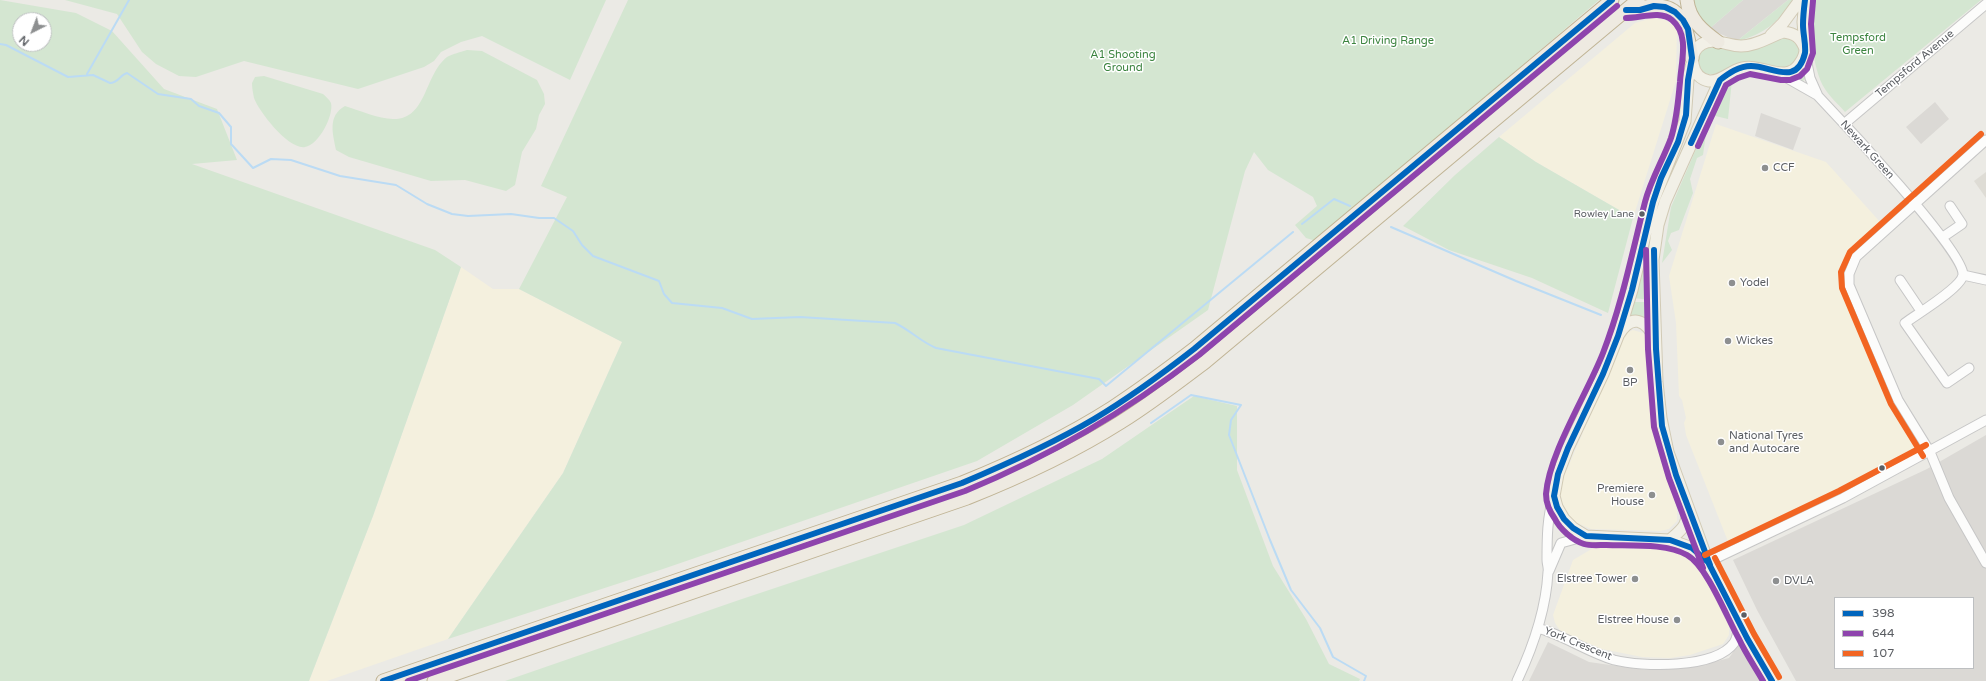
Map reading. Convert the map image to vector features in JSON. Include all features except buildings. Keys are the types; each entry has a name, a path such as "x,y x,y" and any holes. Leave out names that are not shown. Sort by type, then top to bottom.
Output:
{"highway":[{"path":"384,681 962,482 1024,456 1068,434 1155,379 1194,349 1612,0"},
{"path":"434,681 960,500 1032,471 1076,449 1165,392 1205,362 1638,0"},
{"path":"1686,0 1689,11 1695,22 1718,42"},
{"path":"1626,10 1640,10 1654,6 1665,7 1675,12 1683,20 1688,29 1692,61"}],"main road":[{"path":"1769,37 1783,23 1800,0"},
{"path":"1772,681 1741,627 1708,562 1668,452 1662,426 1657,382 1653,260 1658,225 1665,202 1720,80 1733,71 1750,66 1767,69 1780,74 1791,72 1796,69 1805,51 1803,22 1805,0"},
{"path":"1708,562 1692,548 1670,540 1586,536 1573,528 1564,519 1557,507 1554,496 1558,474 1568,448 1603,374 1618,336 1632,290 1653,202 1685,121 1688,80 1694,52 1702,44 1712,41 1733,46 1746,46 1758,43 1783,32 1792,33 1799,38 1805,51"},
{"path":"1692,61 1695,72 1700,77 1708,80 1720,80"},
{"path":"1618,336 1624,326 1635,321 1642,322 1648,327 1656,340"},
{"path":"1670,540 1680,533 1686,524 1687,514 1685,501"}],"street":[{"name":"Tempsford Avenue","path":"1844,124 1986,4"},
{"name":"Newark Green","path":"1805,51 1810,78 1818,96"},
{"name":"Newark Green","path":"1780,74 1818,96 1844,124 1943,237 1961,265 1963,275"},
{"path":"1986,140 1856,257 1849,274 1848,285 1898,400 1930,452 1949,498 1986,563"},
{"path":"1943,237 1962,224 1950,206"},
{"path":"1969,368 1947,383 1905,322 1957,286 1963,275 1986,280"},
{"path":"1900,280 1921,311"},
{"path":"1708,562 1843,498 1930,452 1986,420"},
{"path":"1549,570 1547,562 1548,539 1551,505 1554,496"},
{"path":"1517,681 1538,628 1549,570 1561,543 1586,536"},
{"name":"York Crescent","path":"1538,628 1554,633 1598,654 1613,659 1650,665 1686,663 1718,655 1733,644 1741,627"}],"shaded area":[{"path":"1743,0 1788,0 1737,41 1709,29"},
{"path":"1653,18 1665,20 1677,27 1676,81 1633,218 1536,162 1499,137 1635,23"},
{"path":"1935,102 1949,119 1921,144 1906,127"},
{"path":"1761,113 1801,128 1793,150 1755,136"},
{"path":"1716,124 1826,162 1881,223 1846,258 1842,277 1848,300 1895,407 1916,448 1913,454 1729,544 1686,435 1684,423 1686,418 1682,400 1679,396 1676,323 1669,276"},
{"path":"1986,172 1986,198 1974,181"},
{"path":"461,267 493,289 519,289 622,342 563,473 448,639 327,681 309,681 373,516"},
{"path":"1633,330 1643,333 1646,336 1647,375 1653,408 1677,511 1677,521 1669,529 1660,531 1591,529 1577,523 1568,515 1562,502 1560,490 1562,481 1626,333"},
{"path":"1986,435 1986,681 1796,681 1757,610 1733,560 1927,469"},
{"path":"1647,546 1679,549 1689,553 1697,560 1729,626 1729,635 1723,644 1690,655 1670,658 1642,657 1602,649 1561,632 1555,623 1553,615 1573,560 1595,547 1631,549"},
{"path":"1740,638 1765,681 1529,681 1548,642 1589,662 1646,670 1698,666 1729,658 1738,645"}],"green space":[{"path":"0,0 76,13 112,31 164,89 217,109 237,160 192,164 435,250 461,267 373,516 309,681 0,681"},
{"path":"65,0 606,0 570,80 482,36 461,42 441,52 434,61 424,67 358,89 244,61 196,77 179,76 156,64 142,52 117,14"},
{"path":"628,0 1599,0 1316,241 1306,238 1295,225 1317,206 1313,197 1268,170 1254,152 1245,171 1208,310 1073,405 977,461 663,569 448,639 563,473 622,342 519,289 567,197 541,186"},
{"path":"1691,0 1743,0 1709,29 1703,25"},
{"path":"1788,0 1794,0 1782,15 1770,26 1756,35 1737,41"},
{"name":"Tempsford Green","path":"1813,0 1981,0 1845,112 1832,98 1820,80 1814,58 1812,33"},
{"path":"1783,36 1795,40 1798,48 1799,52 1797,60 1792,65 1779,67 1751,61 1744,62 1712,74 1706,74 1701,71 1698,60 1699,53 1703,49 1718,48 1743,51 1764,46"},
{"path":"467,50 482,51 537,80 544,94 545,104 539,115 536,129 522,152 515,185 506,191 465,180 431,181 349,157 336,150 333,120 339,110 345,106 381,118 393,119 404,117 413,112 419,105 439,65 447,57"},
{"path":"1802,71 1805,79 1802,82 1794,77"},
{"path":"264,76 323,94 331,103 328,122 320,135 310,145 305,147 291,143 275,129 262,112 254,98 252,83 255,77"},
{"path":"1732,80 1728,119 1711,115 1728,84"},
{"path":"1703,133 1706,134 1703,155 1697,158 1690,179 1693,193 1679,230 1671,233 1668,241 1672,250 1662,263 1671,207"},
{"path":"1499,137 1536,162 1633,218 1608,313 1532,278 1449,250 1403,226 1455,175"},
{"path":"1657,201 1662,203 1651,300 1633,298"},
{"path":"1634,302 1651,302 1652,323 1630,317"},
{"path":"1194,396 1237,406 1237,470 1273,566 1306,619 1329,664 1360,679 1359,681 505,681 739,600 964,525 1102,459"}],"waterway":[{"path":"87,74 129,0"},
{"path":"0,44 6,45 68,77 93,75 113,83 127,73 158,94 191,99 199,106 219,113 231,127 231,144 253,168 271,159 291,160 340,176 396,185 427,204 452,214 468,216 511,214 539,218 554,218 573,231 582,245 593,256 659,281 664,294 672,303 722,308 752,319 800,317 895,323 925,343 936,348 1099,379 1106,386 1293,232"},
{"path":"1302,224 1334,199 1350,206"},
{"path":"1391,227 1516,281 1601,315"},
{"path":"1151,423 1191,395 1241,405 1231,420 1229,435 1291,590 1320,628 1333,657 1366,676 1364,681"}],"transit line":[{"name":"398","path":"383,681 962,483 1062,437 1133,394 1194,349 1612,0"},
{"name":"398","path":"1691,143 1720,80 1723,77 1734,70 1747,66 1790,72 1796,69 1801,63 1805,53 1803,25 1805,0"},
{"name":"644","path":"1698,146 1726,85 1738,78 1750,74 1781,80 1790,80 1800,76 1807,69 1813,53 1811,24 1813,1"},
{"name":"644","path":"408,681 965,491 1028,463 1086,431 1143,396 1199,355 1617,6"},
{"name":"398","path":"1626,10 1640,10 1654,6 1665,7 1675,12 1683,20 1688,29 1692,58 1688,80 1686,115 1678,142 1661,178 1653,202 1632,290 1618,336 1603,374 1568,448 1558,474 1554,496 1557,507 1564,519 1573,528 1586,536 1670,540 1692,548 1708,562 1747,638 1772,681"},
{"name":"644","path":"1626,18 1662,15 1672,20 1678,26 1683,41 1683,58 1676,117 1671,138 1645,202 1610,335 1554,460 1546,494 1547,501 1551,513 1560,527 1571,537 1584,544 1658,547 1678,551 1687,555 1702,570 1709,581 1763,681"},
{"name":"107","path":"1923,456 1891,404 1842,288 1841,272 1850,252 1981,134"},
{"name":"644","path":"1646,250 1648,349 1654,427 1669,478 1703,568"},
{"name":"398","path":"1654,250 1656,349 1662,426 1676,475 1710,565"},
{"name":"107","path":"1705,555 1839,491 1926,445"},
{"name":"107","path":"1715,558 1754,634 1779,677"}],"place":[{"name":"CCF","path":"1765,168"},
{"name":"Rowley Lane","path":"1642,214"},
{"name":"Yodel","path":"1732,283"},
{"name":"Wickes","path":"1728,341"},
{"name":"BP","path":"1630,370"},
{"name":"National Tyres and Autocare","path":"1721,442"},
{"name":"Premiere House","path":"1652,495"},
{"name":"Elstree Tower","path":"1635,579"},
{"name":"DVLA","path":"1776,581"},
{"name":"Elstree House","path":"1677,620"}],"park label":[{"name":"A1 Driving Range","path":"1388,41"},
{"name":"A1 Shooting Ground","path":"1123,61"}]}
